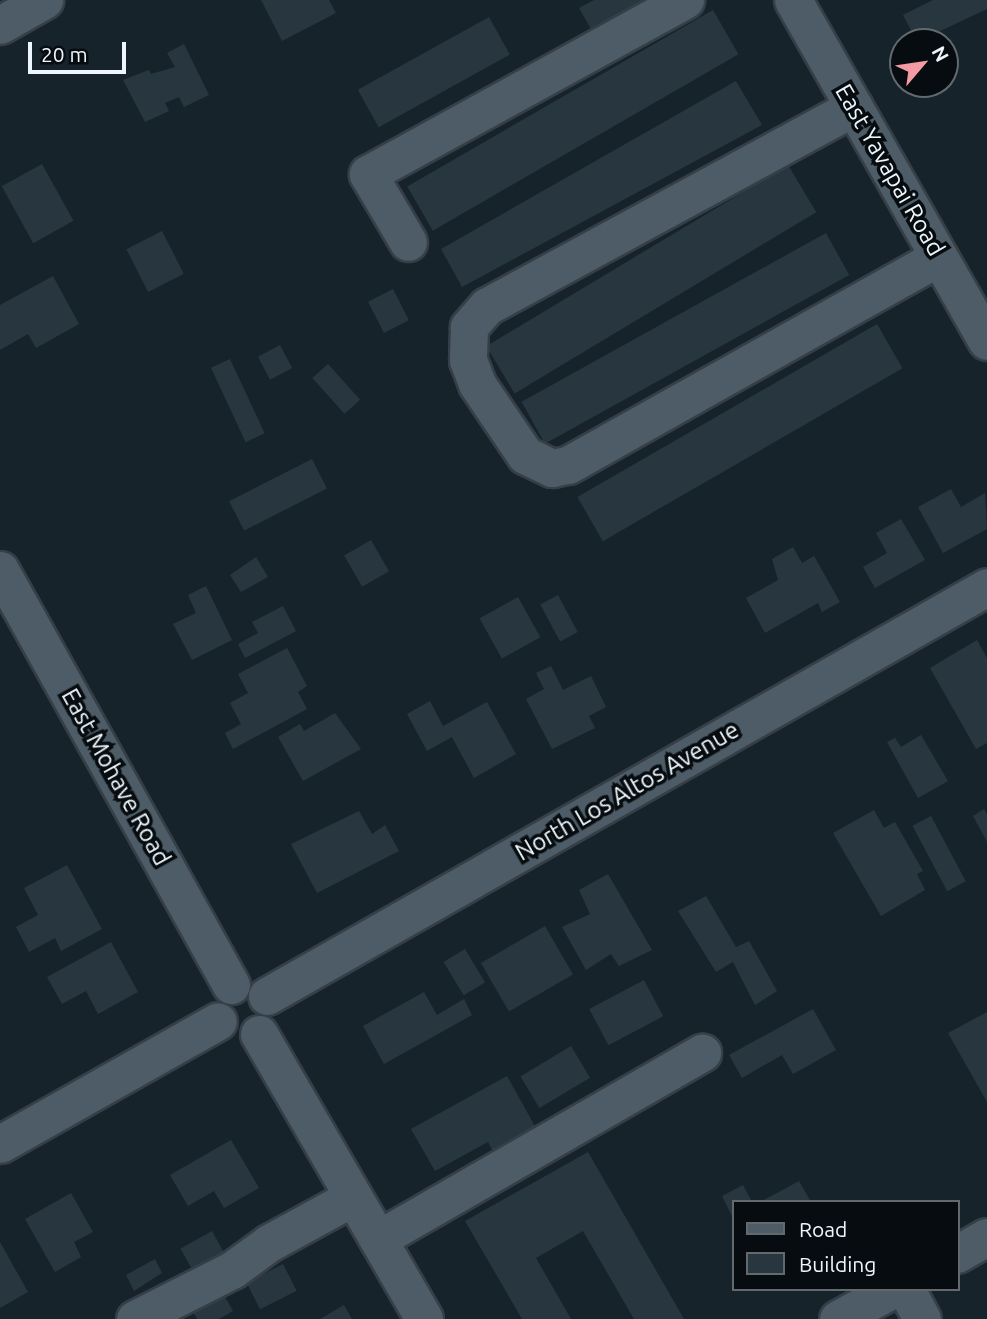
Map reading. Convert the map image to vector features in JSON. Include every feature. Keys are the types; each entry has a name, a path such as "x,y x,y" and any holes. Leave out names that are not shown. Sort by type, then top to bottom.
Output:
{"street":[{"path":"0,24 44,0"},
{"path":"408,242 369,174 685,0"},
{"name":"East Yavapai Road","path":"793,0 987,341"},
{"path":"854,107 486,306 468,334 468,360 477,384 525,456 552,468 568,465 939,257"},
{"name":"East Mohave Road","path":"0,570 232,985"},
{"name":"North Los Altos Avenue","path":"267,996 987,587"},
{"path":"253,984 267,996 272,1016 259,1034 237,1038 218,1021 217,1001 232,985 253,984"},
{"path":"0,1144 218,1021"},
{"path":"259,1034 424,1319"},
{"path":"378,1239 702,1053"},
{"path":"135,1319 232,1270 269,1243 353,1197"},
{"path":"959,1253 987,1237"},
{"path":"838,1319 889,1291"},
{"path":"907,1291 922,1319"}],"building":[{"path":"261,0 329,0 336,13 282,41"},
{"path":"594,0 642,0 643,3 592,31 579,8"},
{"path":"933,0 987,0 987,9 947,28 910,28 903,15"},
{"path":"713,10 738,54 433,231 407,186"},
{"path":"489,17 510,55 379,127 358,90"},
{"path":"184,44 209,95 184,107 179,97 165,103 169,111 145,122 123,80 149,70 151,74 175,67 167,53"},
{"path":"736,81 762,125 462,287 441,249"},
{"path":"42,164 74,221 33,243 2,186"},
{"path":"788,165 816,212 515,393 486,346"},
{"path":"162,231 184,274 148,292 126,249"},
{"path":"826,233 849,275 545,444 522,402"},
{"path":"53,276 79,324 36,348 28,334 0,350 0,305"},
{"path":"393,289 409,320 384,333 368,302"},
{"path":"877,324 902,368 603,541 577,497"},
{"path":"280,345 292,368 270,380 258,357"},
{"path":"230,359 265,433 246,442 211,368"},
{"path":"328,364 360,400 345,414 312,378"},
{"path":"312,459 327,488 244,531 229,501"},
{"path":"951,489 961,507 985,493 987,529 943,553 918,507"},
{"path":"901,519 925,560 875,588 863,567 887,553 876,533"},
{"path":"371,540 389,571 362,587 344,556"},
{"path":"793,547 802,563 814,556 840,602 822,612 818,603 765,633 746,598 778,580 772,559"},
{"path":"256,557 268,577 241,592 230,575"},
{"path":"206,586 232,640 192,660 173,624 196,613 188,595"},
{"path":"558,595 578,632 560,641 540,604"},
{"path":"518,597 540,637 502,659 480,618"},
{"path":"283,606 296,631 245,658 238,644 258,633 252,622"},
{"path":"977,640 987,658 987,743 976,749 930,668"},
{"path":"287,648 307,686 298,692 307,709 233,749 225,733 241,724 230,703 248,693 238,674"},
{"path":"551,666 563,690 591,676 606,707 589,716 595,728 552,749 526,699 544,689 536,673"},
{"path":"430,701 443,726 487,702 516,754 474,778 452,737 427,751 407,714"},
{"path":"335,713 361,749 303,781 278,737 300,724 304,731"},
{"path":"921,735 948,781 918,798 887,742 895,738 901,747"},
{"path":"984,809 987,814 987,842 973,816"},
{"path":"874,810 884,828 895,822 923,871 917,874 925,890 881,916 833,833"},
{"path":"359,811 372,834 385,825 399,851 317,893 291,844"},
{"path":"931,816 966,881 947,891 912,826"},
{"path":"67,865 102,929 61,951 55,938 29,952 16,927 38,915 24,888"},
{"path":"608,874 652,950 619,966 611,954 586,970 562,927 590,914 579,890"},
{"path":"706,896 736,947 749,941 777,991 755,1005 733,962 716,972 678,911"},
{"path":"545,926 573,974 509,1011 481,963"},
{"path":"111,942 138,992 98,1014 86,991 62,1004 47,977"},
{"path":"465,949 485,982 464,995 444,962"},
{"path":"644,980 663,1016 609,1045 589,1009"},
{"path":"424,992 437,1015 464,999 472,1015 384,1064 363,1026"},
{"path":"813,1009 836,1050 793,1074 782,1055 742,1078 729,1055"},
{"path":"987,1012 987,1102 948,1033"},
{"path":"571,1046 590,1078 539,1108 520,1076"},
{"path":"507,1076 542,1139 499,1163 488,1142 435,1171 411,1129"},
{"path":"231,1140 259,1188 224,1208 214,1191 188,1206 170,1175"},
{"path":"588,1152 684,1319 634,1319 583,1231 536,1258 571,1319 522,1319 465,1221"},
{"path":"799,1181 810,1200 764,1200"},
{"path":"743,1185 751,1200 732,1200 732,1216 722,1196"},
{"path":"71,1193 93,1232 74,1242 81,1257 55,1272 25,1219"},
{"path":"212,1231 225,1254 193,1271 181,1248"},
{"path":"0,1242 28,1292 0,1308"},
{"path":"155,1259 162,1273 134,1291 126,1275"},
{"path":"283,1264 297,1291 260,1309 246,1283"},
{"path":"224,1295 233,1311 219,1319 197,1319 193,1312"},
{"path":"344,1305 352,1319 320,1319"}]}
